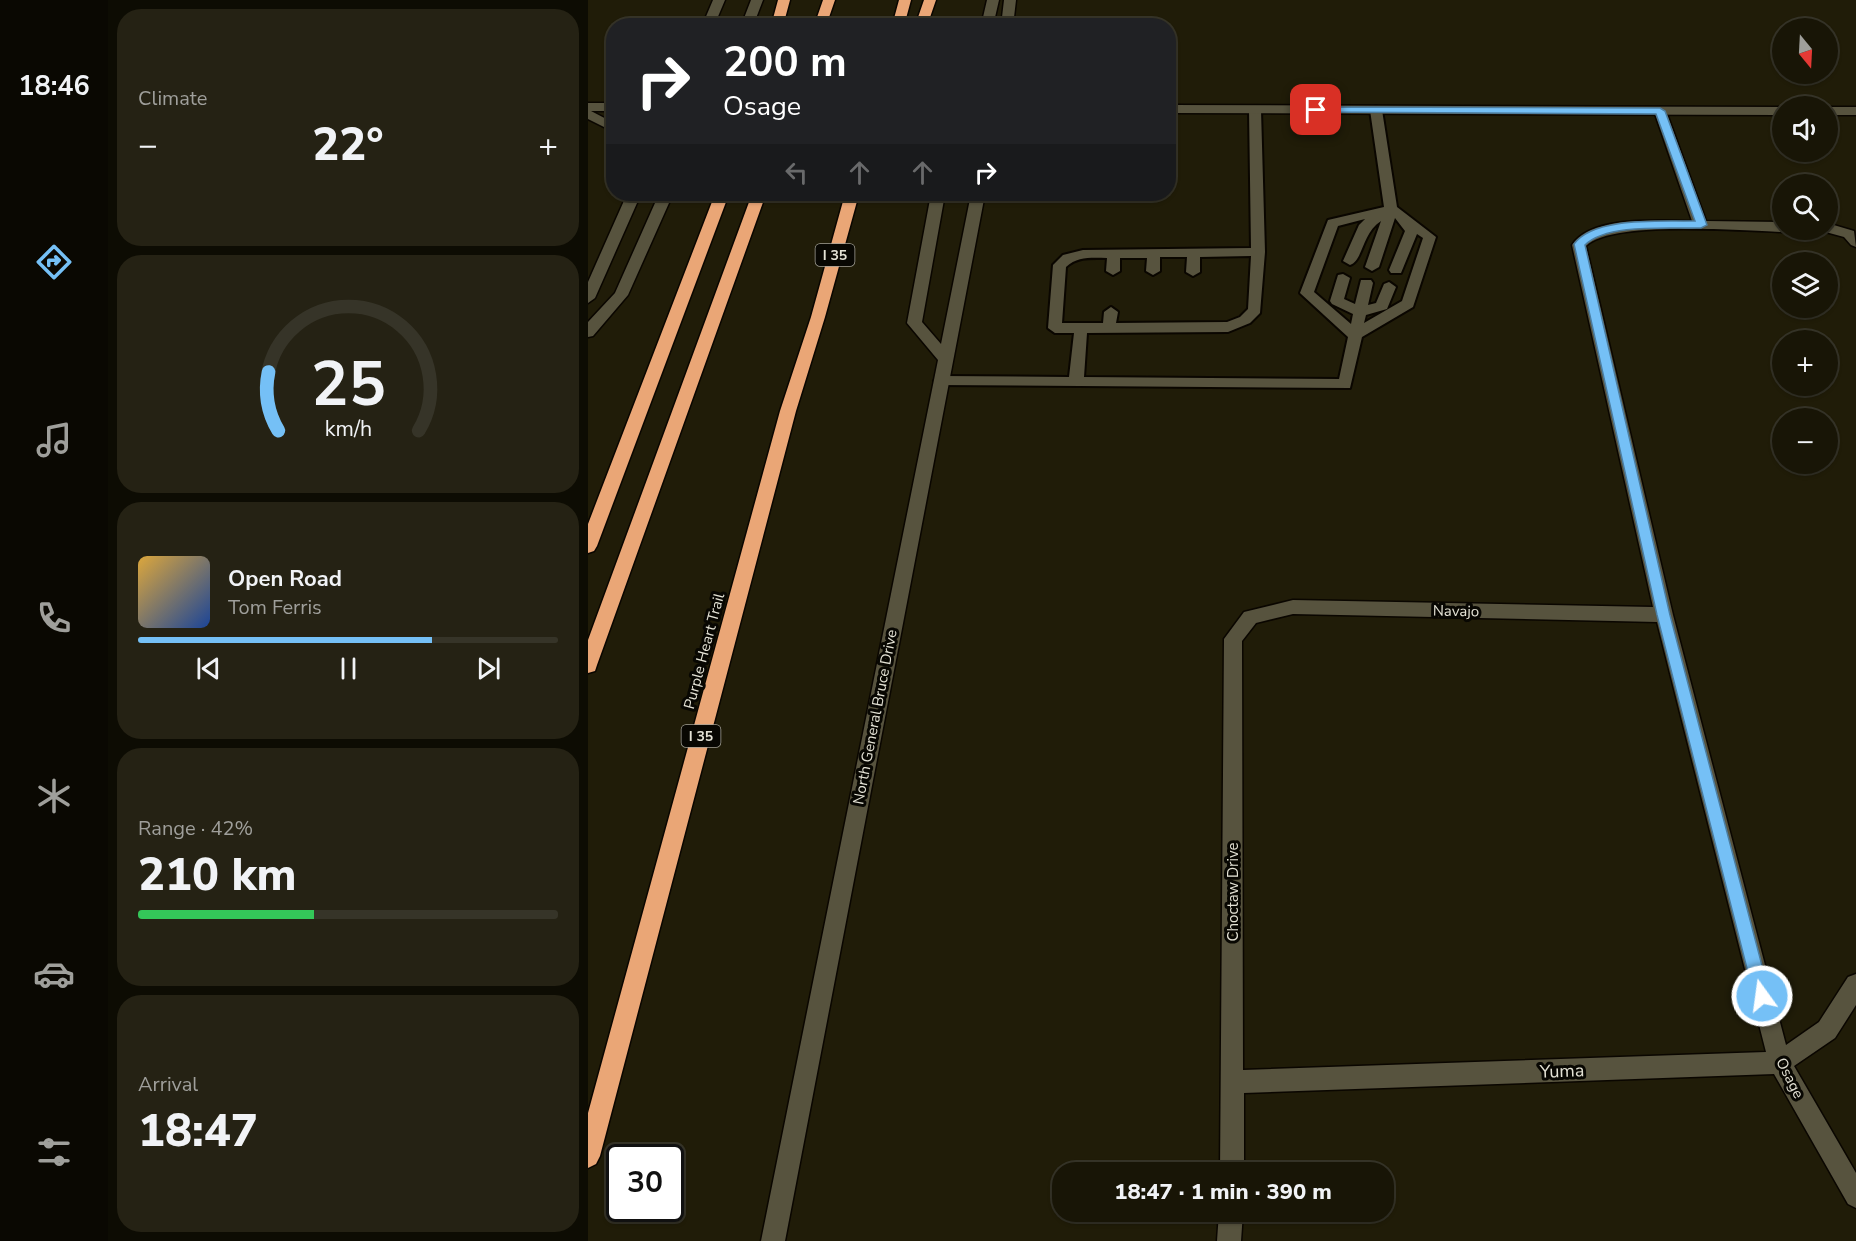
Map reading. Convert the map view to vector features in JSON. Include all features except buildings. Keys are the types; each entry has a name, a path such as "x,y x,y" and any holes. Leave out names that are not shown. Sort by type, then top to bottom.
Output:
{"highway":[{"path":"779,18 784,0"},
{"path":"823,18 829,0"},
{"path":"900,18 905,0"},
{"path":"924,18 930,0"},
{"path":"588,546 719,201"},
{"path":"588,665 756,201"},
{"name":"Purple Heart Trail","path":"588,1156 788,411 818,317 850,201"},
{"path":"818,317 859,201"}],"street":[{"path":"711,18 718,0"},
{"path":"750,18 757,0"},
{"path":"989,18 993,0"},
{"path":"1007,18 1010,0"},
{"path":"589,109 606,102"},
{"path":"589,109 606,107"},
{"path":"589,109 606,122"},
{"path":"1176,109 1772,111"},
{"path":"1660,111 1701,225 1772,227"},
{"path":"1838,111 1856,111"},
{"path":"588,298 631,201"},
{"path":"588,332 621,295 663,201"},
{"path":"937,201 914,323 945,358"},
{"name":"North General Bruce Drive","path":"773,1241 977,201"},
{"name":"Osage","path":"1701,225 1621,227 1589,235 1579,244 1664,615 1779,1063 1856,1196"},
{"path":"1838,231 1849,234 1856,243"},
{"name":"Navajo","path":"1250,617 1293,607 1664,615"},
{"name":"Choctaw Drive","path":"1232,1162 1233,639 1250,617"},
{"path":"1779,1063 1827,1030 1856,985"},
{"name":"Yuma","path":"1233,1082 1779,1063"},
{"path":"1229,1241 1230,1222"}],"lane":[{"path":"1256,110 1258,252 1255,310 1245,320 1228,327 1055,328 1060,265 1068,258 1083,254 1258,252"},
{"path":"1372,267 1391,209 1376,110"},
{"path":"1350,261 1365,225 1391,209"},
{"path":"1391,209 1412,230 1396,270"},
{"path":"1355,335 1408,304 1430,237 1391,209"},
{"path":"1355,335 1307,293 1333,224 1391,209"},
{"path":"1153,271 1154,253"},
{"path":"1193,272 1194,253"},
{"path":"1113,271 1114,254"},
{"path":"1343,278 1337,301 1360,312 1382,306 1389,287"},
{"path":"941,381 1345,384 1366,283"},
{"path":"1109,328 1110,312"},
{"path":"1193,312 1193,327"},
{"path":"1151,328 1152,313"},
{"path":"1076,382 1081,328"}],"route":[{"path":"1316,110 1660,111 1701,225 1621,227 1589,235 1579,244 1664,615 1762,996"}]}
